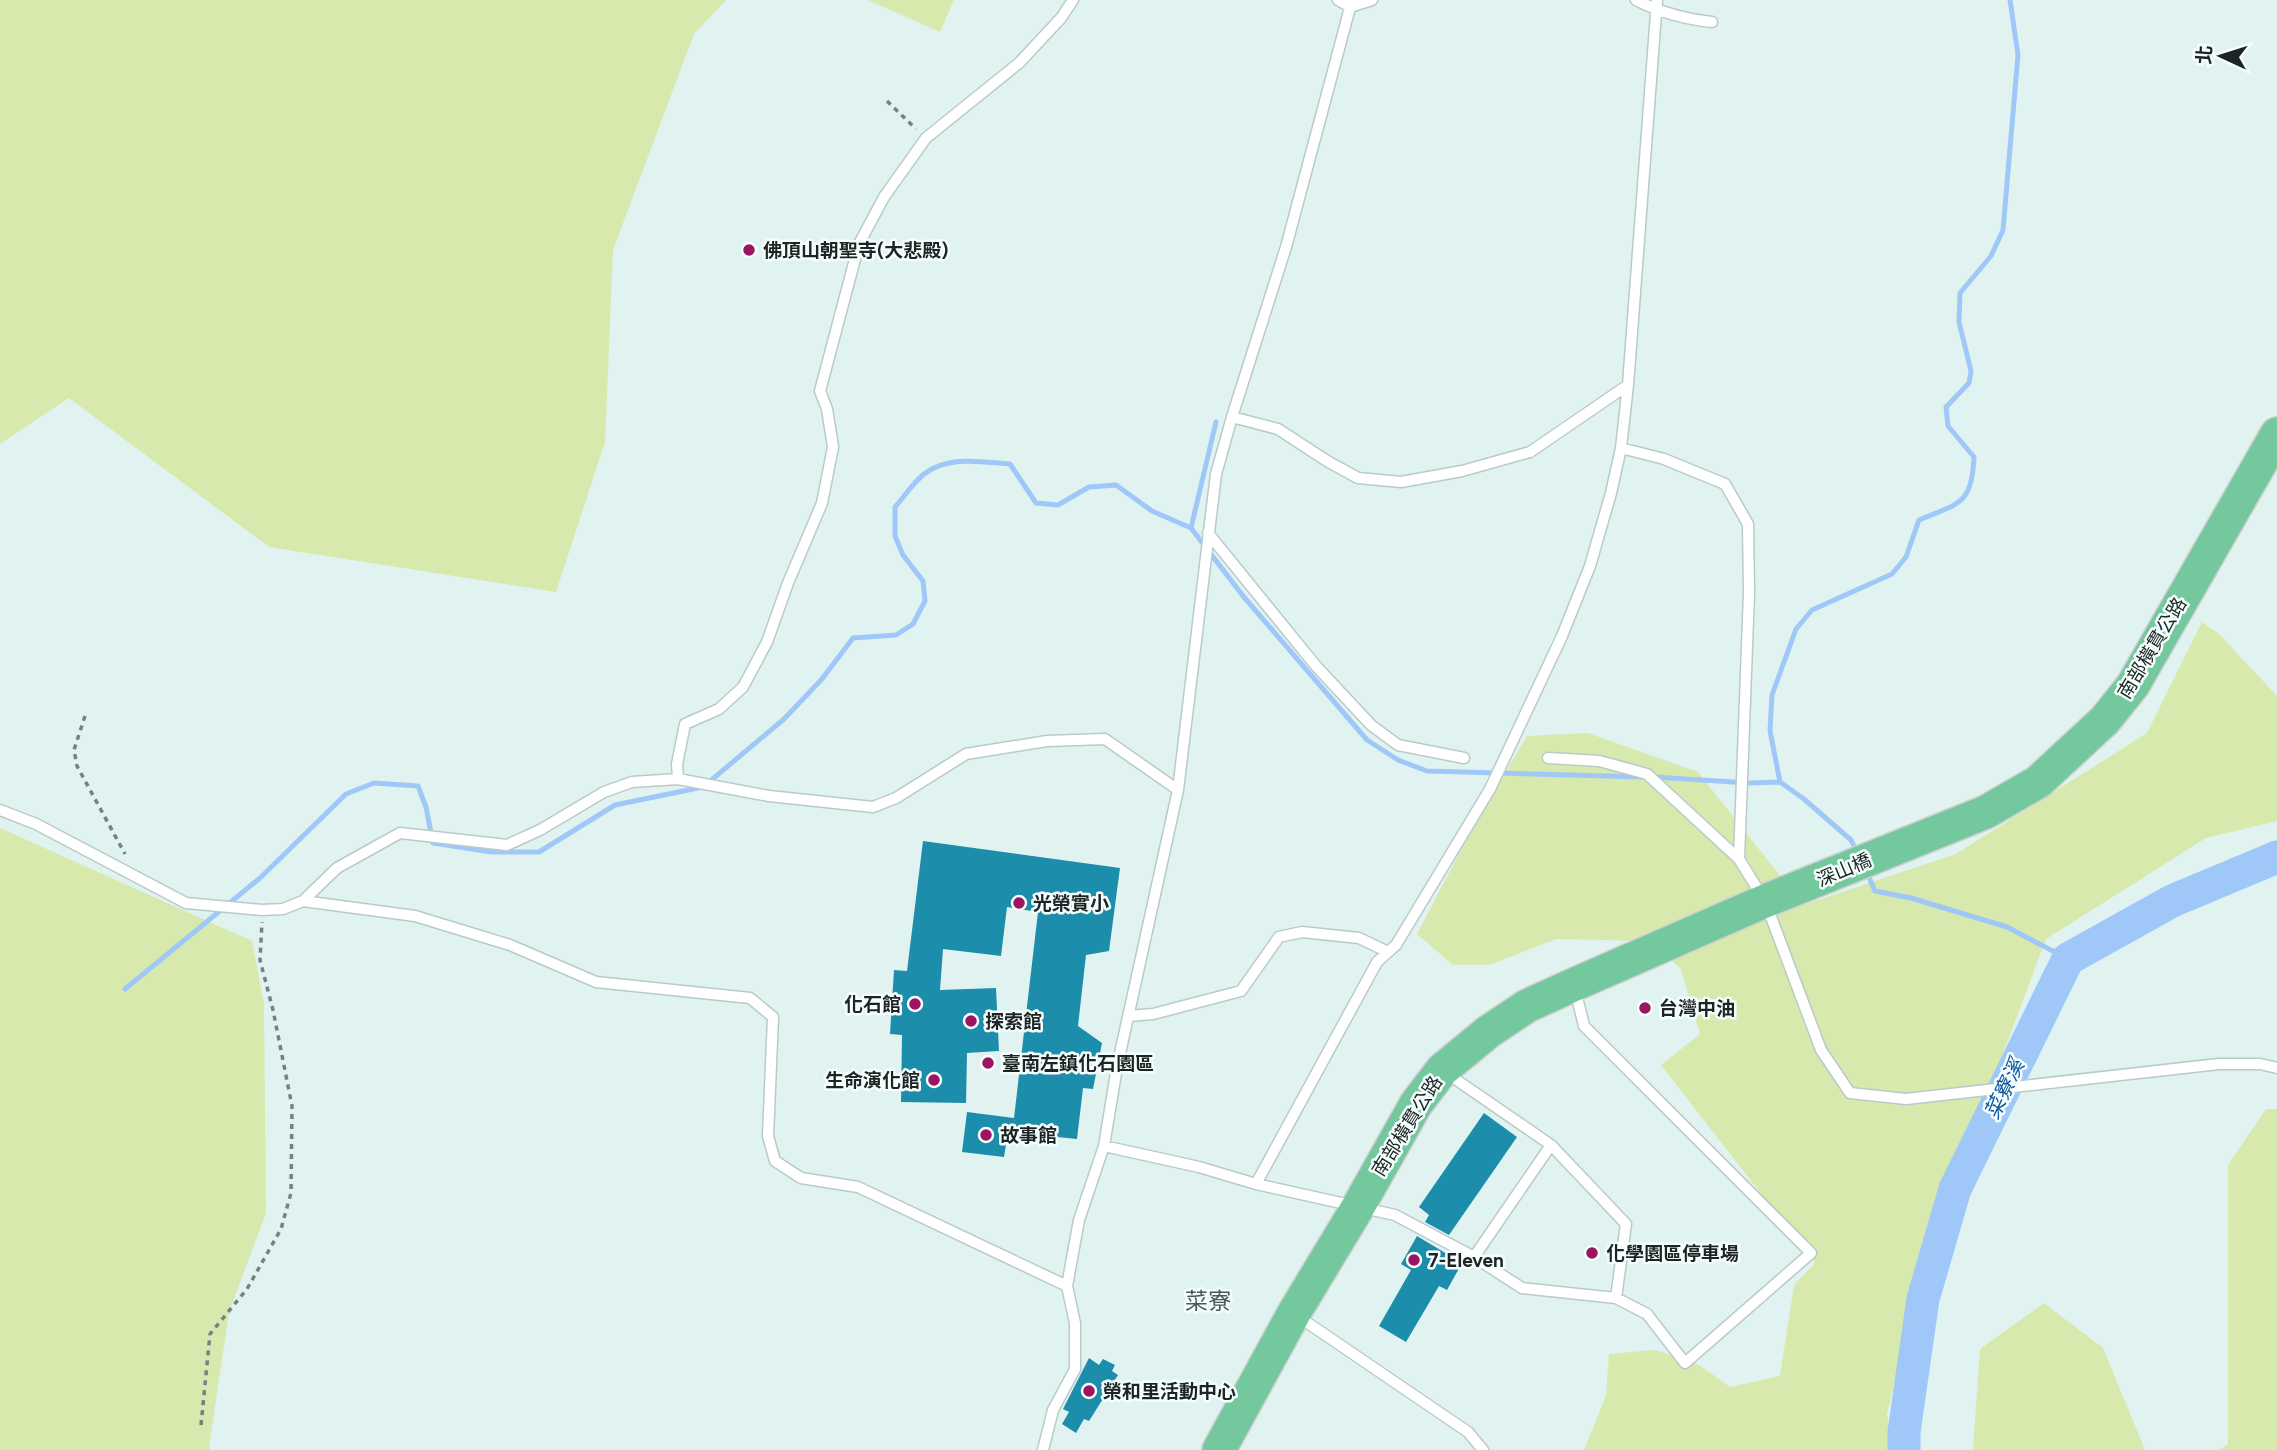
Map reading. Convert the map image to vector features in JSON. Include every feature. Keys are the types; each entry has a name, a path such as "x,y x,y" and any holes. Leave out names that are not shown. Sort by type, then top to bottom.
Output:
{"main road":[{"name":"南部橫貫公路","path":"1898,847 1986,812 2038,782 2105,720 2133,685 2277,434"},
{"name":"深山橋","path":"1777,897 1898,847"},
{"name":"南部橫貫公路","path":"1219,1450 1294,1313 1416,1104 1442,1070 1517,1012 1777,897"}],"lane":[{"path":"678,779 677,764 685,723 719,709 743,687 767,642 788,583 822,503 833,447 827,410 820,391 859,244 884,197 926,138 1018,63 1061,18 1073,0"},
{"path":"1338,0 1351,3 1372,0"},
{"path":"1636,0 1657,6 1684,19 1712,22"},
{"path":"1043,1450 1052,1410 1075,1368 1075,1323 1067,1286 1079,1220 1104,1146 1128,1016 1178,790 1216,474 1286,247 1351,3"},
{"path":"1256,1184 1377,961 1396,945 1490,789 1562,636 1590,566 1621,448 1657,6"},
{"path":"1232,417 1278,429 1358,478 1401,482 1462,471 1530,452 1628,385"},
{"path":"1621,448 1664,459 1725,484 1748,524 1749,593 1739,859"},
{"path":"1208,533 1315,666 1371,725 1398,745 1464,758"},
{"path":"0,810 36,824 186,903 262,910 283,909 303,901 337,868 400,833 507,845 540,830 604,792 632,782 678,779 769,796 873,807 896,798 966,754 1047,741 1105,739 1178,790"},
{"path":"1548,758 1599,761 1647,774 1777,897 1821,1050 1850,1093 1906,1099 2218,1064 2260,1064 2277,1068"},
{"path":"303,901 415,916 510,945 596,982 750,998 773,1017 768,1136 775,1161 802,1178 858,1187 1067,1286"},
{"path":"1128,1016 1153,1014 1241,991 1279,937 1303,932 1359,938 1388,952"},
{"path":"1104,1146 1395,1215 1522,1288 1616,1298 1647,1314 1685,1363 1811,1253 1584,1026 1573,985"},
{"path":"1442,1070 1552,1145 1626,1224 1616,1298"},
{"path":"1474,1258 1552,1145"},
{"path":"1294,1313 1468,1432 1483,1450"}],"path":[{"path":"887,101 926,138"},
{"path":"85,716 74,750 77,766 137,878"},
{"path":"201,1425 210,1334 247,1289 281,1229 291,1193 292,1106 260,960 262,910"}],"green space":[{"path":"0,0 726,0 694,34 613,250 605,442 556,592 269,547 69,398 0,444"},
{"path":"868,0 954,0 940,32"},
{"path":"2202,622 2219,634 2277,696 2277,821 2206,838 2046,939 1981,1112 1932,1219 1887,1414 1892,1450 1584,1450 1606,1396 1609,1354 1655,1350 1699,1365 1730,1387 1780,1376 1794,1285 1815,1263 1661,1065 1700,1034 1681,969 1650,941 1556,939 1489,965 1453,965 1417,934 1473,827 1527,736 1588,733 1698,772 1803,905 1956,854 2147,733"},
{"path":"0,828 252,941 264,1004 266,1213 229,1312 209,1447 211,1450 0,1450"},
{"path":"2266,1109 2277,1109 2277,1450 2219,1450 2228,1444 2228,1165"},
{"path":"2044,1303 2103,1348 2145,1450 1973,1450 1980,1349"}],"building":[{"path":"923,841 1120,868 1109,951 1086,955 1078,1026 1102,1043 1093,1089 1083,1088 1077,1139 1008,1132 1004,1157 962,1152 967,1112 1014,1118 1038,912 1007,907 1001,956 943,949 940,990 996,988 999,1051 967,1053 966,1103 901,1102 902,1035 890,1034 894,970 907,971"},
{"path":"1484,1113 1517,1137 1449,1235 1425,1222 1429,1215 1419,1207"},
{"path":"1417,1236 1462,1263 1447,1290 1439,1286 1406,1342 1379,1326 1411,1270 1401,1264"},
{"name":"榮和里活動中心","path":"1089,1358 1099,1365 1103,1359 1115,1365 1112,1371 1118,1375 1089,1421 1084,1419 1076,1433 1062,1424 1069,1412 1063,1409"}],"waterway":[{"path":"1780,782 1770,731 1772,695 1796,629 1812,610 1892,574 1906,557 1919,520 1961,500 1970,485 1974,457 1948,426 1946,407 1969,383 1971,371 1959,322 1960,293 1991,256 2003,230 2018,55 2010,0"},
{"path":"1191,528 1216,422"},
{"path":"125,989 260,878 346,794 374,783 418,786 426,807 433,843 491,852 539,852 615,805 703,787 784,719 822,679 853,638 896,635 913,624 925,601 923,581 903,555 895,536 895,507 924,474 944,464 955,462 1010,464 1036,503 1058,505 1089,487 1116,485 1152,511 1191,528 1243,596 1367,740 1398,760 1427,771 1644,777"},
{"path":"1654,777 1749,783 1780,782 1851,840 1857,852"},
{"name":"菜竂溪","path":"1904,1450 1904,1432 1923,1299 1955,1189 2068,959 2172,901 2277,857"},
{"path":"1867,873 1875,891 1911,898 2007,927 2068,959"}],"place":[{"name":"佛頂山朝聖寺(大悲殿)","path":"749,250"},
{"name":"光榮實小","path":"1019,903"},
{"name":"化石館","path":"915,1004"},
{"name":"台灣中油","path":"1645,1008"},
{"name":"探索館","path":"971,1021"},
{"name":"臺南左鎮化石園區","path":"988,1063"},
{"name":"生命演化館","path":"934,1080"},
{"name":"故事館","path":"986,1135"},
{"name":"化學園區停車場","path":"1592,1253"},
{"name":"7-Eleven","path":"1414,1260"},
{"name":"榮和里活動中心","path":"1089,1391"}],"district":[{"name":"菜寮","path":"1208,1301"}]}
